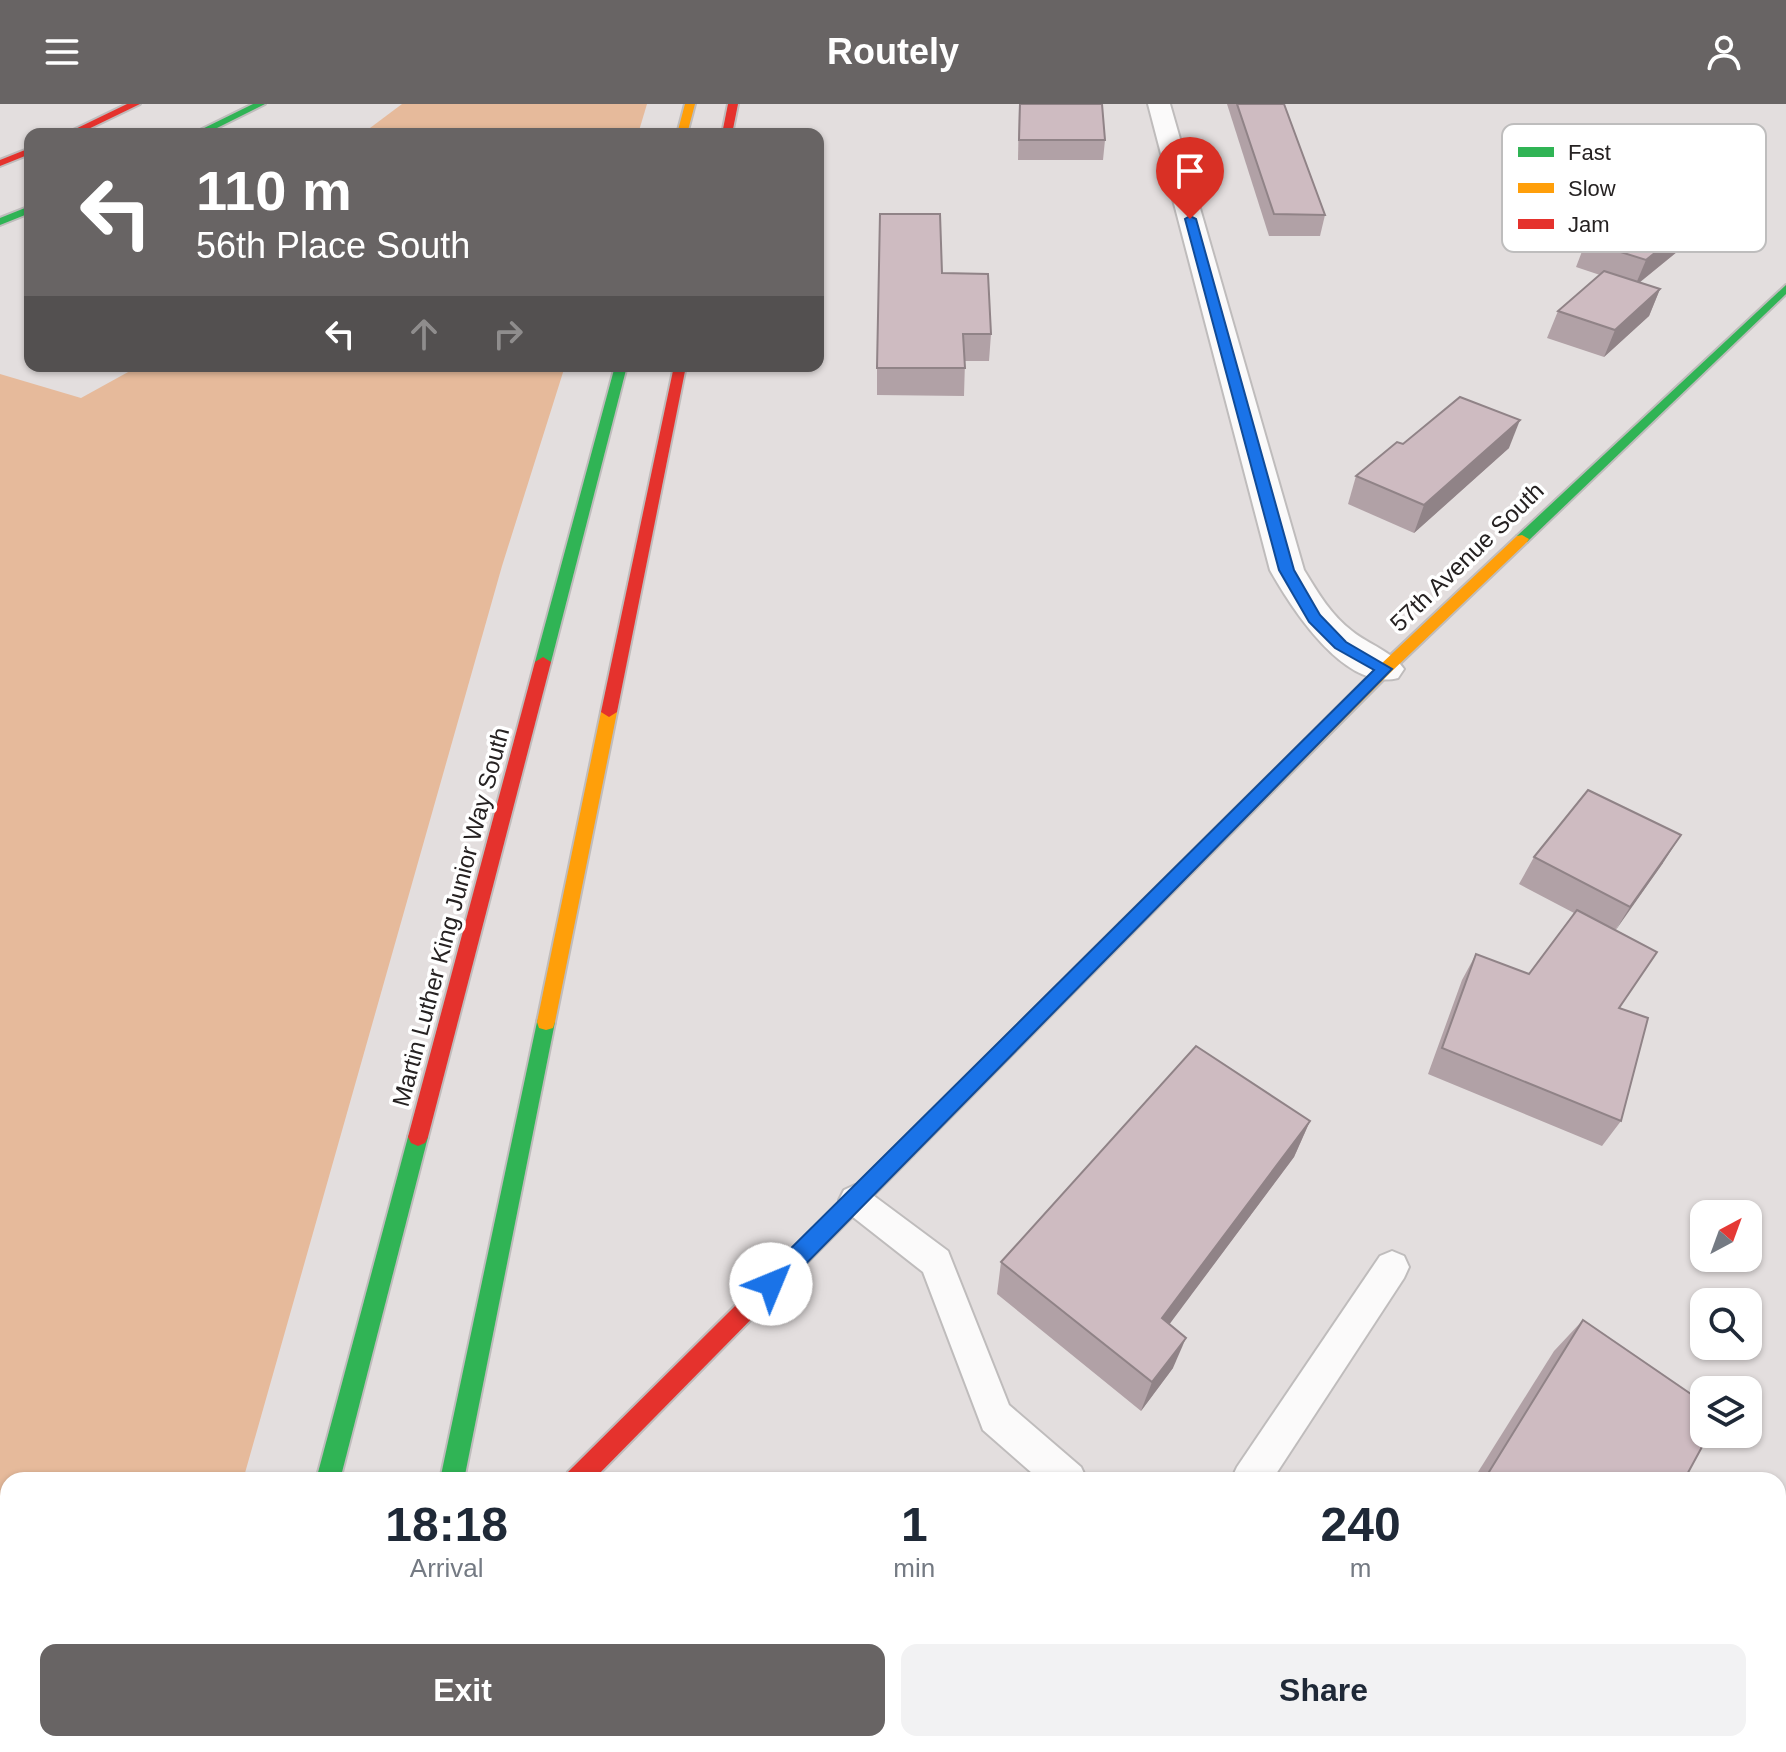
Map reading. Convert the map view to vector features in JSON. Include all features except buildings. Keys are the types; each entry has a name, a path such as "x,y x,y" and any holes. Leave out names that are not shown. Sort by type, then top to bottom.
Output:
{"main road":[{"path":"83,128 135,104"},
{"path":"210,128 260,104"},
{"path":"684,128 690,104"},
{"path":"728,128 733,104"},
{"path":"0,163 24,153"},
{"path":"0,222 24,212"},
{"name":"57th Avenue South","path":"584,1472 1385,669 1786,288"},
{"name":"Martin Luther King Junior Way South","path":"330,1472 619,372"},
{"path":"454,1472 679,372"}],"street":[{"path":"1159,104 1287,570 1314,618 1341,645 1385,669"}],"lane":[{"path":"855,1200 936,1262 996,1417 1059,1472"},
{"path":"1255,1472 1392,1267"}],"shaded area":[{"path":"402,104 647,104 640,128 370,128"},
{"path":"128,372 563,372 502,566 245,1472 0,1472 0,374 81,398"}],"traffic: fast":[{"path":"210,128 260,104"},
{"path":"0,222 24,212"},
{"path":"1522,539 1786,288"},
{"path":"543,662 619,372"},
{"path":"906,1149 1126,928"},
{"path":"454,1472 546,1022"},
{"path":"330,1472 418,1137"}],"traffic: slow":[{"path":"684,128 690,104"},
{"path":"1126,928 1385,669 1522,539"},
{"path":"546,1022 609,712"}],"traffic: jam":[{"path":"83,128 135,104"},
{"path":"728,128 733,104"},
{"path":"0,163 24,153"},
{"path":"609,712 679,372"},
{"path":"418,1137 543,662"},
{"path":"584,1472 906,1149"}],"route":[{"path":"771,1284 1385,669 1341,645 1314,618 1287,570 1190,219"}]}
